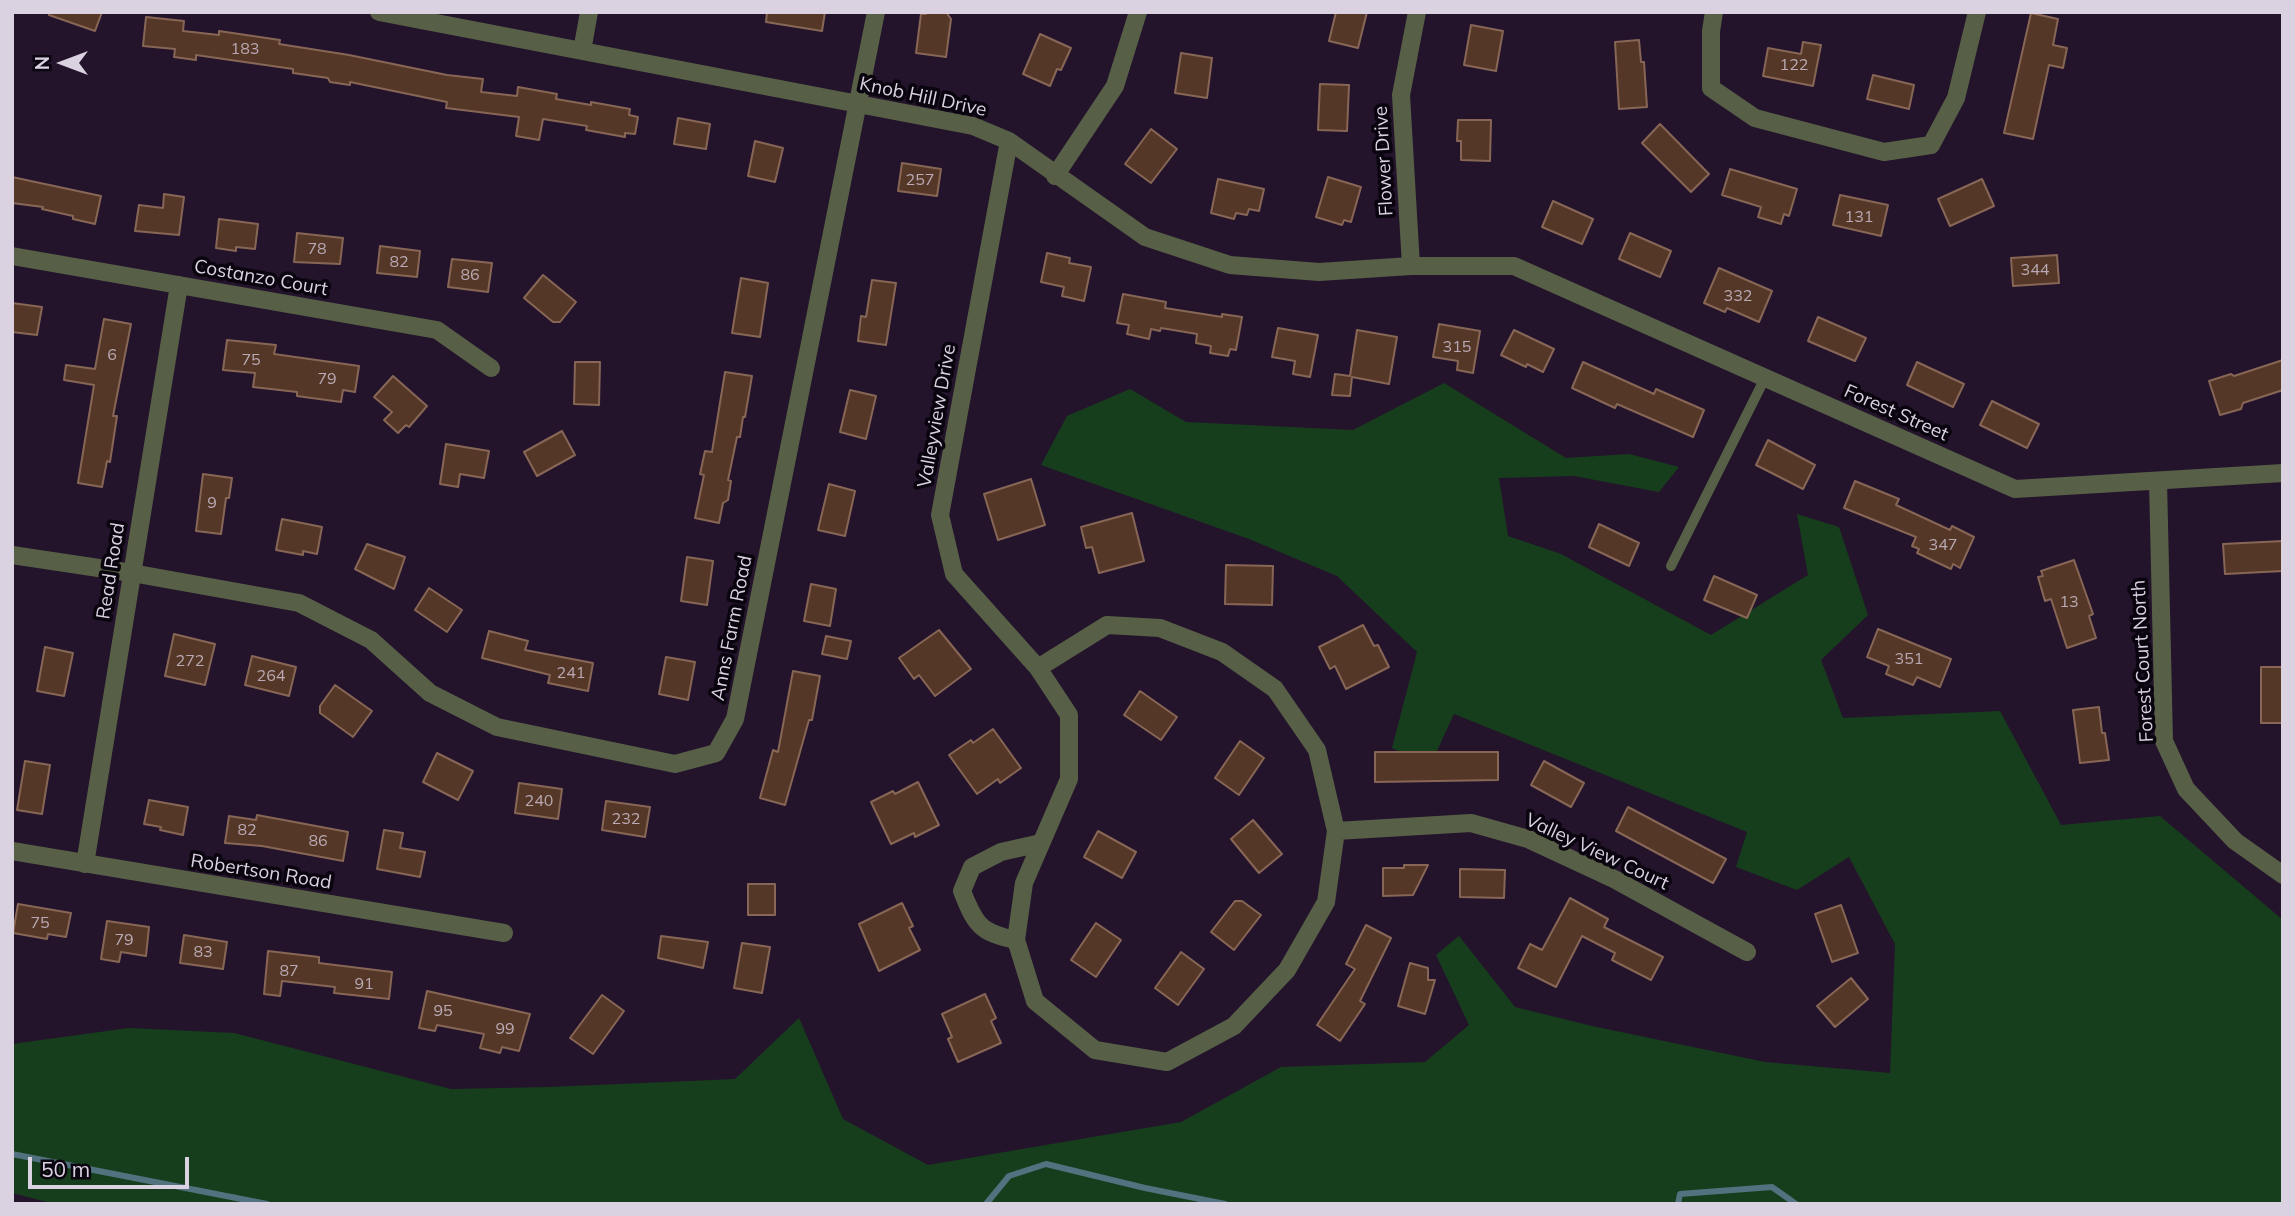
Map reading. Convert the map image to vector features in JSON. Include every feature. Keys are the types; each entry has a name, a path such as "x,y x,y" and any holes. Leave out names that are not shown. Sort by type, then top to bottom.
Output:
{"street":[{"name":"Knob Hill Drive","path":"379,12 973,126 1009,141 1145,237 1230,265 1319,272 1411,266 1514,266"},
{"path":"582,51 589,12"},
{"name":"Anns Farm Road","path":"12,555 299,603 371,640 430,692 496,727 676,764 716,753 735,719 876,12"},
{"path":"1055,176 1115,86 1138,12"},
{"name":"Flower Drive","path":"1411,266 1401,95 1417,12"},
{"path":"1714,12 1710,31 1711,88 1755,118 1884,152 1931,145 1956,97 1977,12"},
{"name":"Valleyview Drive","path":"1009,141 940,515 954,574 1038,667 1069,715 1069,779 1024,883 1016,940 1035,1001 1095,1050 1167,1062 1234,1026 1287,970 1326,902 1336,831 1317,750 1275,689 1222,652 1160,628 1107,625 1038,667"},
{"name":"Costanzo Court","path":"12,256 437,330 491,368"},
{"name":"Forest Street","path":"1514,266 2015,489 2283,473"},
{"name":"Read Road","path":"85,864 179,285"},
{"name":"Forest Court North","path":"2158,481 2164,741 2186,789 2235,841 2283,875"},
{"name":"Valley View Court","path":"1336,831 1471,823 1528,839 1615,879 1747,952"},
{"path":"1016,940 990,935 971,916 962,891 972,867 1001,852 1041,843"},
{"name":"Robertson Road","path":"12,851 504,933"}],"lane":[{"path":"1671,566 1765,378"}],"green space":[{"path":"1444,383 1566,458 1629,454 1679,467 1659,492 1574,476 1499,478 1508,536 1561,554 1711,635 1808,575 1797,514 1839,527 1868,615 1821,660 1843,718 2000,711 2061,825 2160,816 2283,920 2283,1204 55,1204 12,1193 12,1044 129,1028 234,1033 451,1089 550,1087 735,1079 799,1018 843,1119 928,1165 1181,1122 1281,1067 1425,1062 1469,1025 1436,955 1459,936 1515,1007 1765,1062 1890,1073 1895,944 1849,857 1797,890 1736,867 1747,832 1454,714 1430,766 1392,748 1417,652 1337,576 1249,539 1041,465 1067,416 1130,389 1186,422 1353,430"}],"building":[{"path":"50,12 102,12 95,31 49,15"},
{"path":"767,12 825,12 822,31 766,22"},
{"path":"946,12 951,19 946,57 916,53 921,14"},
{"path":"1336,12 1367,12 1358,48 1329,41"},
{"path":"2031,13 2058,19 2053,45 2067,48 2063,68 2049,65 2033,139 2004,133"},
{"path":"146,17 184,21 183,31 219,35 219,31 280,40 279,44 447,75 483,79 481,92 517,96 518,87 557,94 556,99 630,109 629,115 638,117 635,134 625,133 625,137 586,130 587,126 543,119 539,140 516,136 519,117 446,108 447,102 350,82 350,85 330,82 328,78 293,73 293,69 196,55 196,60 174,57 175,49 143,46"},
{"path":"1471,25 1503,31 1496,71 1464,65"},
{"path":"1040,34 1071,48 1050,86 1023,74"},
{"path":"1639,40 1641,62 1644,62 1647,107 1619,109 1615,42"},
{"path":"1803,42 1821,45 1813,86 1763,76 1768,48 1801,54"},
{"path":"1181,53 1212,58 1207,98 1175,93"},
{"path":"1873,75 1914,85 1909,109 1867,99"},
{"path":"1320,84 1349,85 1347,131 1318,130"},
{"path":"678,118 710,124 706,149 674,144"},
{"path":"1458,120 1491,120 1490,161 1461,160 1461,141 1457,141"},
{"path":"1660,124 1709,174 1691,192 1642,143"},
{"path":"1151,129 1177,149 1151,183 1125,164"},
{"path":"755,141 783,148 775,182 748,176"},
{"path":"902,163 941,169 937,196 898,191"},
{"path":"1730,169 1797,189 1789,216 1784,214 1781,224 1758,217 1761,207 1722,195"},
{"path":"12,177 101,196 95,224 42,209 43,207 12,203"},
{"path":"1328,177 1361,187 1351,222 1344,220 1342,225 1316,217"},
{"path":"1218,179 1264,189 1259,211 1249,209 1247,215 1236,213 1234,219 1211,213"},
{"path":"1982,179 1994,206 1950,226 1938,199"},
{"path":"164,194 184,197 179,235 135,231 139,205 163,208"},
{"path":"1840,195 1888,205 1881,236 1833,225"},
{"path":"1553,201 1593,219 1582,244 1542,227"},
{"path":"219,219 258,224 255,249 236,247 236,251 216,248"},
{"path":"297,233 343,238 340,264 294,262"},
{"path":"1630,233 1671,251 1660,277 1619,259"},
{"path":"380,246 420,251 417,277 377,273"},
{"path":"1047,253 1070,258 1069,263 1091,267 1084,301 1062,296 1064,287 1041,282"},
{"path":"2057,255 2059,283 2013,286 2011,258"},
{"path":"452,259 492,263 488,292 448,287"},
{"path":"1719,268 1772,291 1759,322 1727,308 1725,312 1704,303"},
{"path":"543,275 576,302 560,322 553,322 524,298"},
{"path":"741,278 768,283 760,337 732,333"},
{"path":"872,280 896,283 886,345 858,341 861,316 866,317"},
{"path":"1123,294 1166,302 1165,308 1222,317 1222,314 1242,317 1236,350 1230,349 1228,356 1210,353 1211,346 1196,343 1197,334 1161,328 1160,331 1151,329 1149,339 1127,334 1129,325 1117,323"},
{"path":"12,303 42,307 37,335 12,332"},
{"path":"1818,317 1866,338 1855,361 1808,341"},
{"path":"104,319 131,324 113,416 117,416 110,462 107,461 102,487 78,483 94,385 64,380 66,365 95,369"},
{"path":"1439,324 1480,331 1473,373 1457,370 1458,361 1433,357"},
{"path":"1278,328 1318,335 1310,377 1293,374 1295,361 1272,357"},
{"path":"1357,330 1397,337 1389,384 1352,377 1350,396 1332,395 1335,374 1350,376"},
{"path":"1514,330 1554,349 1543,372 1501,355"},
{"path":"227,340 276,345 274,354 359,366 355,392 343,390 341,402 297,396 297,392 253,387 255,373 223,370"},
{"path":"2283,360 2283,390 2243,403 2241,409 2220,415 2209,381"},
{"path":"575,362 600,362 599,405 574,404"},
{"path":"1583,362 1654,394 1656,389 1704,410 1693,437 1617,404 1615,408 1572,388"},
{"path":"1917,362 1964,384 1953,407 1907,385"},
{"path":"725,372 752,376 745,417 740,437 737,437 728,480 731,481 728,500 723,503 719,523 695,518 704,475 700,474 705,451 712,452"},
{"path":"393,376 427,406 409,427 406,425 398,433 384,420 392,412 374,397"},
{"path":"850,390 876,396 866,439 840,432"},
{"path":"1992,401 2039,424 2027,448 1980,425"},
{"path":"562,431 575,455 537,476 524,452"},
{"path":"1768,440 1815,465 1803,489 1756,465"},
{"path":"446,444 489,451 484,478 460,474 458,487 440,484"},
{"path":"203,474 232,478 221,534 196,531"},
{"path":"1031,479 1045,525 998,540 984,494"},
{"path":"1855,481 1899,499 1896,505 1950,530 1952,526 1974,537 1960,568 1953,564 1951,569 1917,553 1919,549 1912,546 1916,537 1844,508"},
{"path":"829,484 855,491 845,536 818,530"},
{"path":"1132,513 1144,561 1099,573 1092,547 1086,548 1081,527"},
{"path":"282,519 322,527 317,554 303,551 303,555 276,550"},
{"path":"1599,524 1639,543 1629,566 1589,547"},
{"path":"2283,541 2283,571 2225,574 2223,544"},
{"path":"367,544 405,557 394,589 355,569"},
{"path":"687,557 713,561 707,605 681,601"},
{"path":"2074,560 2093,614 2089,616 2096,638 2067,648 2051,599 2045,601 2038,577 2043,576 2041,571"},
{"path":"1226,565 1273,566 1272,605 1225,604"},
{"path":"1714,576 1757,595 1747,618 1704,600"},
{"path":"811,584 836,589 830,626 804,621"},
{"path":"429,588 462,610 447,632 415,610"},
{"path":"1363,625 1374,646 1378,645 1389,667 1346,689 1335,666 1330,669 1319,647"},
{"path":"1878,629 1951,659 1940,687 1917,677 1913,685 1886,674 1889,666 1867,657"},
{"path":"939,630 971,669 935,696 919,675 914,679 899,658"},
{"path":"489,631 528,641 525,650 593,663 588,691 548,683 550,675 482,658"},
{"path":"174,634 215,644 205,685 165,676"},
{"path":"826,636 851,641 847,659 822,654"},
{"path":"45,647 73,653 64,696 37,691"},
{"path":"252,656 296,667 289,696 245,685"},
{"path":"666,657 695,662 688,700 659,694"},
{"path":"2261,667 2283,667 2283,723 2261,723"},
{"path":"793,671 820,676 812,720 809,720 785,805 760,798 773,750 778,752"},
{"path":"335,685 372,711 353,737 320,713 320,706"},
{"path":"1140,691 1177,717 1161,740 1124,715"},
{"path":"2099,707 2109,760 2080,763 2073,710"},
{"path":"993,729 1021,768 1000,783 998,779 977,794 949,755"},
{"path":"1240,741 1264,758 1239,795 1215,778"},
{"path":"1375,752 1498,752 1498,780 1375,782"},
{"path":"437,753 473,771 458,800 423,782"},
{"path":"25,761 50,765 42,814 17,810"},
{"path":"1544,761 1584,783 1571,807 1531,785"},
{"path":"918,782 939,825 915,837 914,833 891,844 871,802"},
{"path":"519,783 562,789 558,819 515,813"},
{"path":"149,800 188,807 183,835 144,824"},
{"path":"606,801 650,807 645,837 602,830"},
{"path":"1628,807 1726,859 1713,883 1616,831"},
{"path":"257,815 348,832 343,861 262,846 225,843 229,816 256,820"},
{"path":"1253,820 1282,854 1259,873 1231,839"},
{"path":"384,830 403,833 400,848 425,852 420,877 377,869"},
{"path":"1098,831 1136,852 1122,878 1084,857"},
{"path":"1404,865 1428,865 1413,895 1383,896 1383,868 1404,868"},
{"path":"1460,869 1505,870 1504,898 1460,897"},
{"path":"748,884 775,884 775,915 748,915"},
{"path":"1570,898 1608,919 1604,927 1663,957 1651,980 1612,960 1615,953 1582,936 1556,987 1518,968 1530,944 1542,950"},
{"path":"1235,901 1242,901 1261,915 1234,950 1211,932"},
{"path":"902,903 913,926 909,928 920,950 879,971 859,924"},
{"path":"18,904 71,913 66,937 48,934 47,939 13,933"},
{"path":"1841,905 1858,953 1832,962 1815,914"},
{"path":"107,921 149,927 146,956 121,952 119,962 101,959"},
{"path":"1096,923 1121,940 1096,977 1071,960"},
{"path":"1366,925 1391,938 1360,1001 1365,1004 1340,1041 1317,1025 1355,969 1346,964"},
{"path":"184,935 227,942 223,969 180,963"},
{"path":"661,936 708,942 703,968 658,958"},
{"path":"742,943 770,947 762,993 734,988"},
{"path":"268,951 319,957 319,963 392,972 389,999 334,993 335,987 282,981 280,996 264,994"},
{"path":"1181,952 1204,969 1178,1005 1155,988"},
{"path":"1410,963 1428,968 1428,980 1435,980 1425,1014 1398,1006"},
{"path":"1851,978 1868,999 1835,1027 1817,1006"},
{"path":"427,991 530,1014 519,1051 502,1047 500,1053 480,1048 484,1034 437,1025 435,1031 419,1028"},
{"path":"985,994 996,1018 991,1021 1001,1043 958,1062 948,1039 952,1037 942,1014"},
{"path":"602,995 624,1011 593,1054 570,1038"}],"waterway":[{"path":"12,1154 267,1204"},
{"path":"986,1204 1009,1176 1046,1164 1225,1204"},
{"path":"1678,1204 1680,1194 1772,1187 1796,1204"}]}
